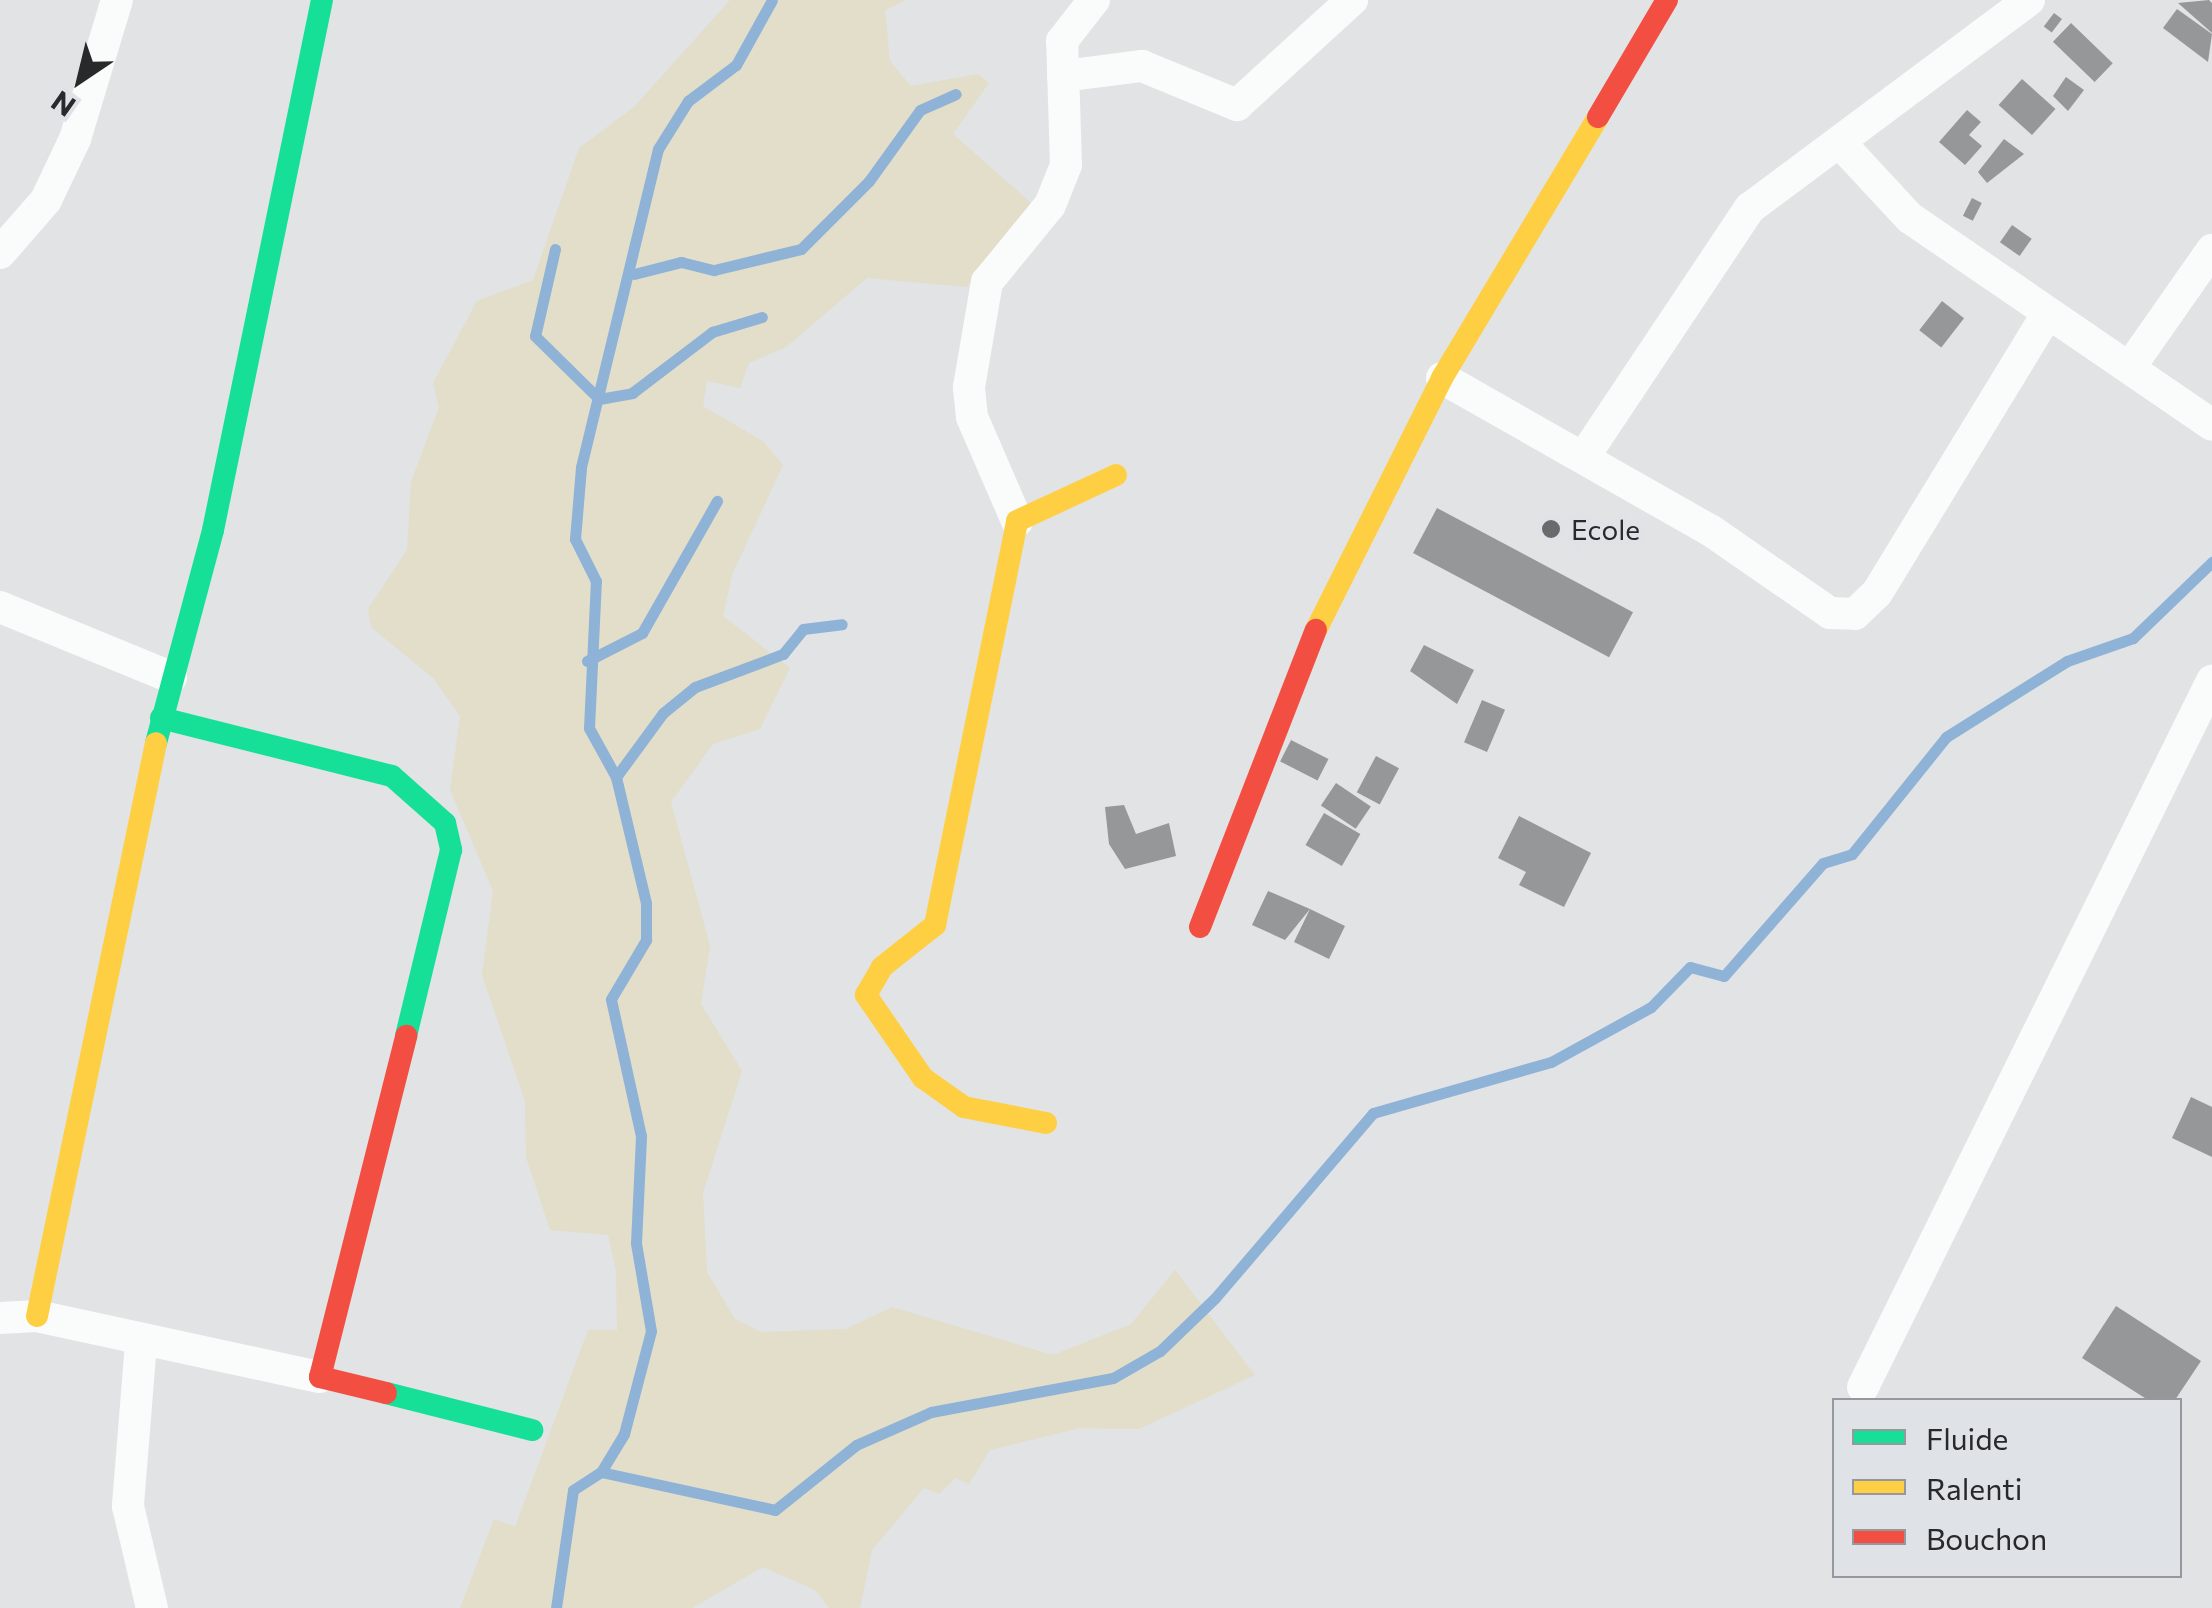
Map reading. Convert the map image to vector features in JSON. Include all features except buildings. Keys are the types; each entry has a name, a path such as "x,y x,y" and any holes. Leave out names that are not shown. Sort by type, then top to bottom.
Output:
{"street":[{"path":"0,253 46,200 75,139 117,0"},
{"path":"38,1316 161,718 213,530 235,385 282,219 291,132 322,0"},
{"path":"1046,1122 964,1107 923,1078 866,995 882,967 935,925 1017,521 972,417 969,387 987,282 1050,206 1066,165 1062,41 1094,0"},
{"path":"1063,76 1157,69 1237,105 1352,0"},
{"path":"1200,927 1292,676 1442,378 1667,0"},
{"path":"1586,455 1750,208 1844,146 2029,0"},
{"path":"1844,146 1910,218 2046,316 2130,367 2212,425"},
{"path":"2130,367 2212,250"},
{"path":"1442,378 1586,455 1830,613 1855,614 1877,594 2046,316"},
{"path":"1017,521 1116,475"},
{"path":"0,607 171,677"},
{"path":"1862,1387 2212,681"},
{"path":"161,718 392,776 445,823 450,850 432,931 320,1377"},
{"path":"0,1318 38,1316 141,1342 320,1377 532,1430"},
{"path":"141,1342 128,1506 152,1608"}],"sand":[{"path":"730,0 906,0 885,10 890,61 911,86 978,74 989,83 953,134 1029,201 1033,222 966,287 867,278 786,347 749,363 740,388 707,381 703,406 764,442 783,465 732,575 723,616 790,668 760,729 713,744 671,802 710,946 701,1004 742,1071 703,1193 707,1272 735,1319 761,1332 846,1329 892,1307 1053,1355 1131,1324 1175,1270 1255,1375 1139,1429 1080,1428 990,1450 969,1484 956,1478 939,1494 924,1488 872,1550 860,1608 829,1608 815,1590 763,1567 692,1608 460,1608 494,1519 515,1527 588,1330 617,1330 616,1271 608,1235 550,1230 526,1157 525,1101 482,975 493,891 450,790 460,716 434,679 371,627 368,609 407,550 411,482 439,407 433,383 477,301 533,280 579,148 634,107"}],"waterway":[{"path":"556,1608 573,1490 601,1472 624,1434 651,1331 636,1243 641,1136 611,999 646,940 646,903 616,777 589,728 596,581 575,539 581,467 658,149 688,101 736,65 772,0"},
{"path":"634,274 681,262 714,270 801,249 869,181 920,110 956,94"},
{"path":"555,249 535,336 599,399 632,393 712,332 762,317"},
{"path":"587,661 642,633 717,501"},
{"path":"601,1472 775,1510 856,1445 931,1412 1113,1378 1160,1351 1215,1298 1373,1113 1551,1062 1651,1007 1690,967 1724,976 1823,863 1852,854 1946,737 2067,661 2133,638 2212,562"},
{"path":"616,777 663,713 695,687 783,654 803,629 842,624"}],"traffic: fast":[{"path":"156,743 213,530 322,0"},
{"path":"161,718 392,776 445,823 451,850 406,1036"},
{"path":"386,1393 532,1430"}],"traffic: slow":[{"path":"1316,630 1442,378 1598,117"},
{"path":"1046,1123 964,1107 923,1078 866,995 882,967 935,925 1017,521 1116,475"},
{"path":"37,1316 156,743"}],"traffic: jam":[{"path":"1598,117 1667,0"},
{"path":"1200,927 1316,630"},
{"path":"386,1393 320,1377 406,1036"}],"place":[{"name":"Ecole","path":"1551,529"}]}
